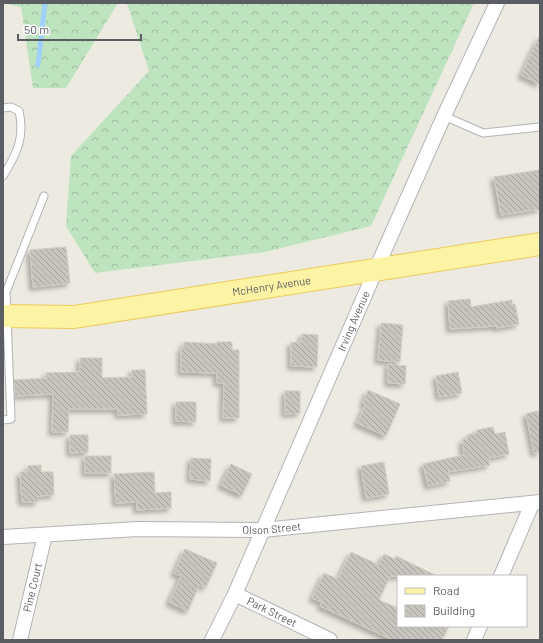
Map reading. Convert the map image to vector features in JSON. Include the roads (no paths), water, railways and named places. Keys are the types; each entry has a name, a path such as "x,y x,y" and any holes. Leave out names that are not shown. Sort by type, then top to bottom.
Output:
{"main road":[{"name":"McHenry Avenue","path":"5,316 74,317 540,244"}],"street":[{"name":"Irving Avenue","path":"212,640 235,594 444,116 497,3"},
{"name":"Olson Street","path":"3,537 138,529 263,530 536,503"},
{"path":"502,575 536,503"},
{"name":"Pine Court","path":"20,640 45,535"},
{"name":"Park Street","path":"235,594 330,640"},
{"path":"474,640 480,627"}],"lane":[{"path":"3,108 11,107 19,110 21,119 20,146 3,176"},
{"path":"444,116 483,133 540,127"},
{"path":"3,420 11,419 5,316 6,292 44,196"}],"waterway":[{"path":"38,65 45,3"}]}
